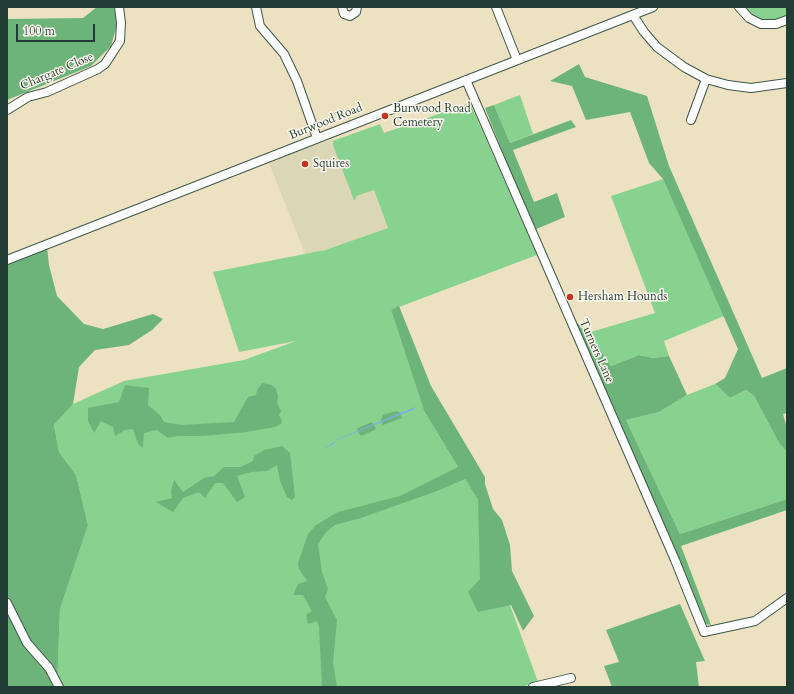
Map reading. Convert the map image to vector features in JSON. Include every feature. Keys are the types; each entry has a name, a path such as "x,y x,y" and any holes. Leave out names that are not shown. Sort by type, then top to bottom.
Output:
{"street":[{"name":"Chargate Close","path":"7,110 28,97 46,92 98,69 105,64 120,41 120,7"},
{"path":"256,7 260,26 284,54 297,81 316,138"},
{"path":"342,7 344,14 350,16 356,12 357,7"},
{"path":"496,7 517,60"},
{"name":"Burwood Road","path":"7,260 653,7"},
{"path":"739,7 749,18 761,24 776,24 787,20"},
{"path":"633,15 644,32 657,47 684,67 706,79 728,85 751,88 787,83"},
{"path":"690,120 706,79"},
{"name":"Turners Lane","path":"466,80 675,560 704,632 754,621 787,598"},
{"path":"7,603 27,643 49,668 59,687"},
{"path":"533,687 571,678"}],"shaded area":[{"path":"354,134 388,228 306,256 269,163 314,145"}],"green space":[{"path":"97,7 122,7 111,46 91,66 7,100 7,19 83,18"},
{"path":"741,7 787,7 787,17 767,22 754,19"},
{"path":"579,64 585,77 647,96 669,166 762,378 787,368 787,413 783,414 787,428 787,452 779,443 754,396 746,390 730,398 715,384 725,378 738,349 663,179 649,163 630,112 586,120 572,86 550,81"},
{"path":"520,95 533,134 510,143 494,105"},
{"path":"470,103 537,255 391,310 424,411 478,500 483,531 538,682 521,687 57,687 60,609 88,525 76,475 59,452 54,425 73,404 124,381 244,360 296,341 239,352 213,272 325,250 388,228 374,190 356,196 356,199 354,200 333,145 333,141 380,124 384,133"},
{"path":"494,105 510,143 571,120 576,127 513,150 534,202 557,193 565,217 534,230 485,108"},
{"path":"663,179 724,316 664,341 669,356 653,358 639,355 611,366 591,336 591,332 655,313 611,196"},
{"path":"47,247 49,265 57,296 84,324 103,329 153,314 163,319 152,330 129,345 95,350 79,367 73,404 54,425 59,452 76,475 88,525 60,609 57,687 7,687 7,263"},
{"path":"399,306 431,386 485,477 485,484 493,509 502,520 510,545 512,571 534,616 523,631 511,605 478,612 468,592 480,579 478,500 465,479 437,491 361,518 335,525 326,532 318,544 322,572 328,589 325,597 337,620 333,662 337,687 322,687 319,627 317,621 308,624 306,615 312,611 303,595 293,595 298,584 307,581 299,569 298,563 308,534 316,525 338,512 400,496 458,467 424,411 391,310"},
{"path":"576,322 591,336 611,366 639,355 653,358 669,356 687,395 659,412 626,420 680,534 787,499 787,510 681,546 711,625 705,624"},
{"path":"262,383 272,385 276,389 278,396 277,403 281,411 279,415 282,421 281,424 275,427 247,432 203,436 178,436 168,438 157,430 144,433 143,448 138,444 133,429 125,430 115,436 113,427 101,421 94,433 88,421 88,408 119,402 125,385 149,388 148,405 160,415 164,422 182,425 234,422 248,397 256,395 257,390"},
{"path":"715,384 730,398 746,390 754,396 779,443 787,452 787,499 680,534 626,420 659,412 687,395"},
{"path":"396,411 399,412 402,418 383,425 381,420 383,415"},
{"path":"372,422 376,428 375,430 361,436 357,430 358,428"},
{"path":"282,446 290,453 295,497 292,500 287,497 280,481 277,465 267,471 251,472 237,476 245,497 237,502 223,483 215,483 205,498 199,492 183,498 173,512 156,502 172,498 171,491 174,480 183,492 204,478 214,476 224,467 240,467 253,461 254,456 264,450"},
{"path":"680,604 705,661 696,662 699,687 612,687 604,666 619,662 606,630"}],"water":[{"path":"415,407 415,409 337,440 326,448 338,439"}],"place":[{"name":"Burwood Road Cemetery","path":"385,116"},
{"name":"Squires","path":"305,164"},
{"name":"Hersham Hounds","path":"570,297"}]}
